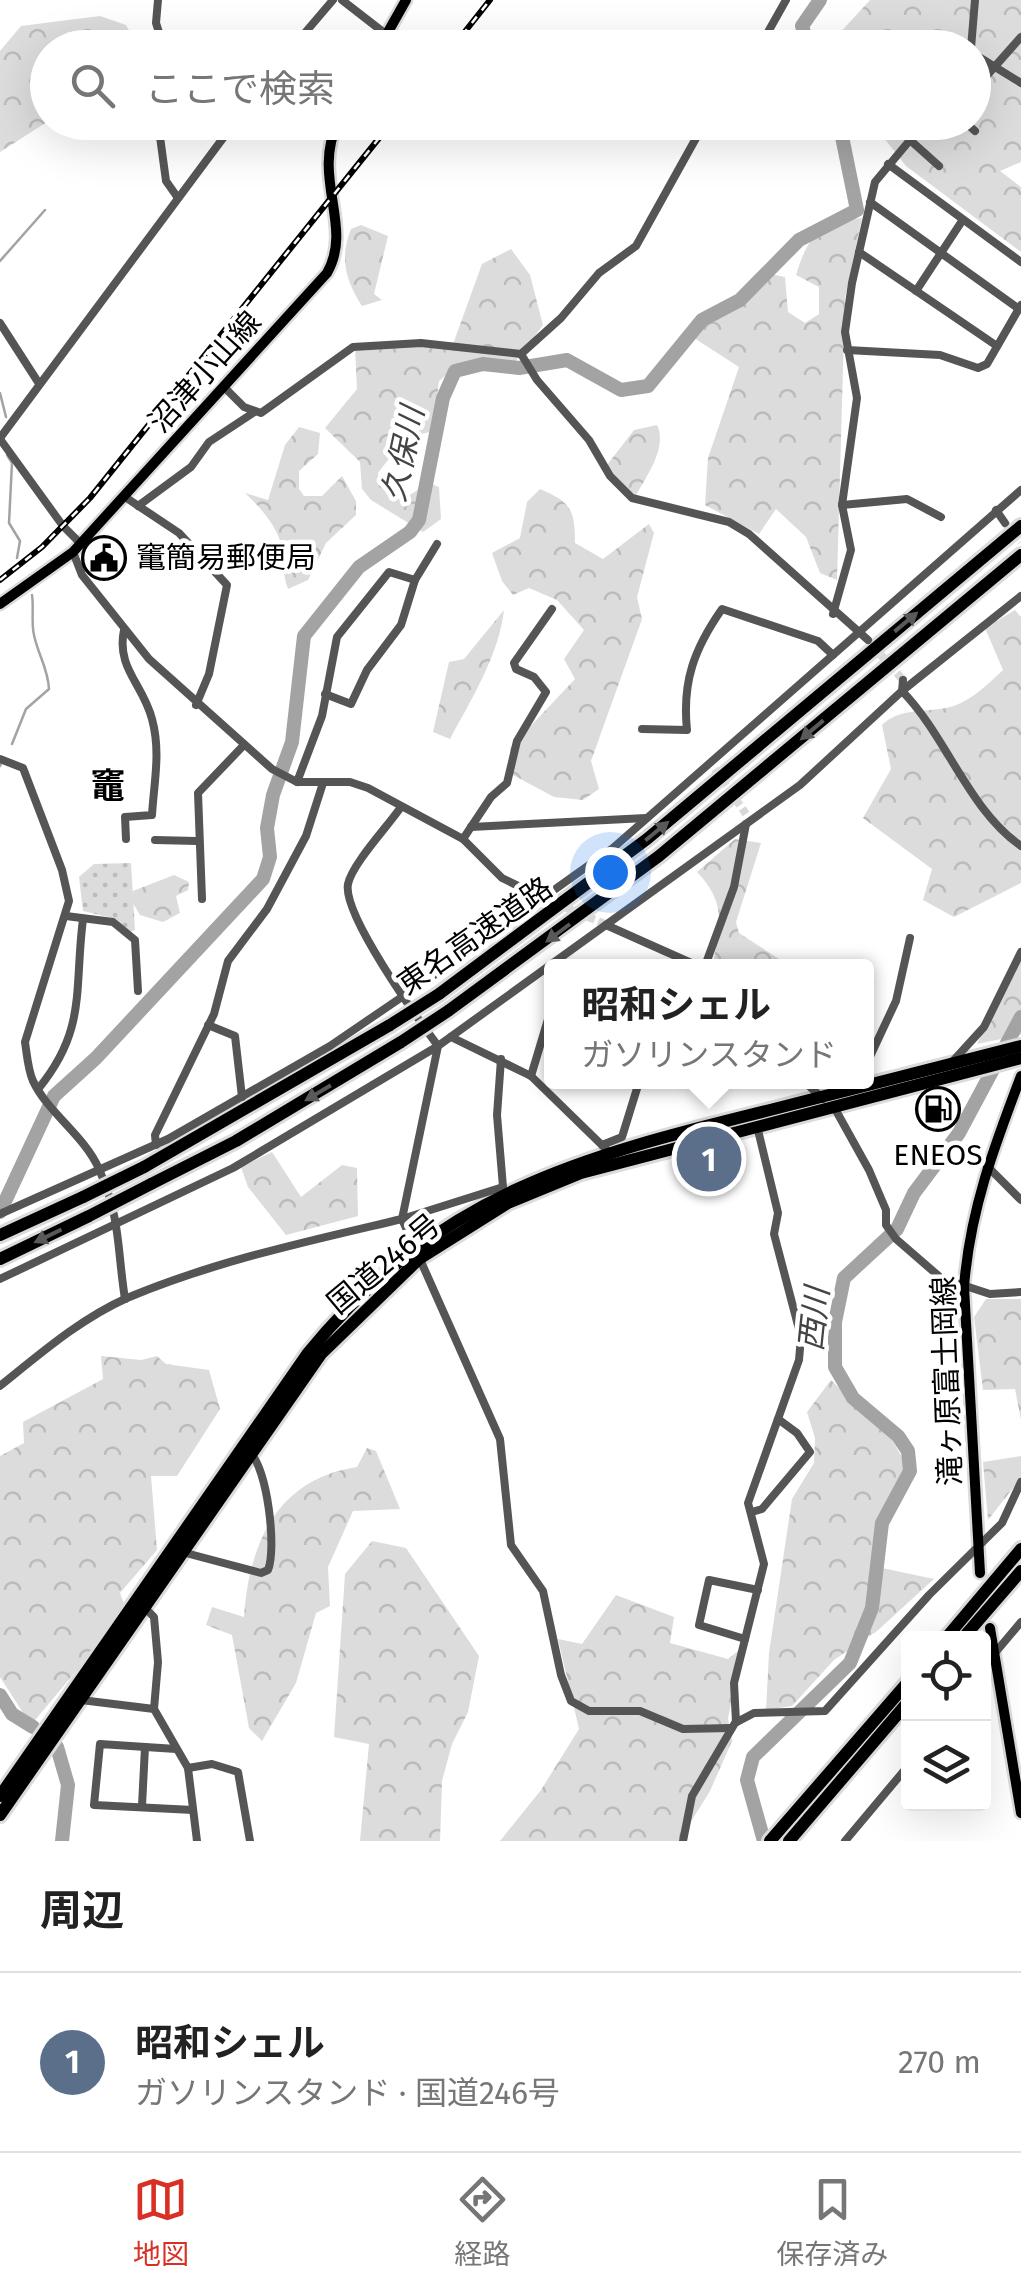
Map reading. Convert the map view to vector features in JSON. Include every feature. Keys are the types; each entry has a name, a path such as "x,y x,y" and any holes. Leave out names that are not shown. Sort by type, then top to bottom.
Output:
{"highway":[{"name":"東名高速道路","path":"2,1234 144,1167 439,994 647,840 1021,526"},
{"name":"東名高速道路","path":"3,1258 236,1141 448,1012 659,856 1021,555"},
{"name":"国道246号","path":"75,1698 144,1607 321,1354 416,1254 508,1202 548,1186 624,1160 834,1106 1021,1046"},
{"name":"国道246号","path":"874,1082 950,1064 1021,1058"},
{"name":"国道246号","path":"0,1815 308,1352 349,1305 502,1193 605,1148 847,1089"},
{"path":"952,1631 1021,1548"},
{"path":"969,1631 1021,1571"},
{"path":"787,1836 901,1691"},
{"path":"0,1796 75,1698"},
{"path":"770,1841 787,1836 901,1710"}],"main road":[{"path":"389,30 406,0"},
{"name":"沼津小山線","path":"0,604 77,548 332,265 336,233 326,155 331,140"},
{"name":"滝ヶ原富士岡線","path":"980,1574 964,1286 968,1243 986,1166 1021,1076"},
{"path":"990,1628 1021,1813"}],"street":[{"path":"158,0 158,30"},
{"path":"307,30 333,0"},
{"path":"342,0 380,30"},
{"path":"769,30 786,0"},
{"path":"974,0 975,30"},
{"path":"991,71 1021,37"},
{"path":"991,61 1021,82"},
{"path":"160,140 166,180 178,198"},
{"path":"222,140 38,382 0,439 77,548 82,575 124,630 196,705 243,746 272,769 298,782 360,784 463,839 502,878 542,898"},
{"path":"138,506 191,467 209,442 254,413 269,409 353,347 421,343 521,354 561,318 599,273 636,246 695,140"},
{"path":"833,614 851,550 842,505 857,398 847,350 847,315 874,182 910,140 939,166"},
{"path":"888,164 1021,262"},
{"path":"847,350 940,355 978,368 987,364 1020,307 870,202"},
{"path":"916,291 962,222"},
{"path":"859,252 997,346"},
{"path":"0,322 38,382"},
{"path":"521,354 532,373 589,440 610,476 632,498 729,522 770,550 833,614 868,640"},
{"path":"225,388 254,413"},
{"path":"4,1212 156,1145 330,1046 542,898 646,818 1021,490"},
{"path":"125,497 179,533 227,585 209,674 196,705"},
{"path":"842,505 906,500 942,518"},
{"path":"996,510 1005,523"},
{"path":"325,694 350,704 367,670 401,624 414,580 438,544"},
{"path":"298,782 322,716 337,637 389,572 414,580"},
{"path":"562,959 800,785 902,691 1021,596"},
{"path":"463,839 491,797 507,784 516,741 546,692 534,678 516,669 514,662 552,609"},
{"path":"642,729 686,730 683,694 690,666 722,609 818,641 833,654"},
{"path":"124,630 120,651 152,717 158,758 152,815 125,817 126,839"},
{"path":"902,691 903,680"},
{"path":"902,691 923,712 984,810 1021,846"},
{"path":"202,899 198,794 243,746"},
{"path":"0,759 23,768 68,888 66,916 25,1042 34,1084 98,1168 120,1224 124,1299"},
{"path":"705,763 715,769"},
{"path":"156,1145 155,1135 208,1025 228,961 267,909 306,836 323,782"},
{"path":"401,808 352,874 348,895 402,996 438,1046 402,1219 416,1254 431,1276 500,1439 510,1545 543,1591 561,1675 572,1701 589,1711 640,1712 684,1729 733,1725 754,1713 792,1708 825,1711 1002,1523 1021,1482"},
{"path":"471,827 646,818"},
{"path":"704,959 734,887 748,820"},
{"path":"156,840 197,841"},
{"path":"66,916 113,922 136,940 138,991"},
{"path":"42,1092 62,1063 78,1008 76,976 83,918"},
{"path":"607,925 685,959"},
{"path":"874,1048 896,1001 910,938"},
{"path":"950,1064 984,1027 1021,952"},
{"path":"0,1279 233,1168 438,1046 544,971"},
{"path":"208,1025 235,1036 242,1097"},
{"path":"532,1076 544,1034"},
{"path":"450,1037 501,1059 532,1076 544,1088"},
{"path":"0,1386 71,1330 124,1299 252,1254 402,1219 503,1186 497,1116 501,1059"},
{"path":"545,1089 605,1148 622,1136 637,1089"},
{"path":"812,1089 834,1106 869,1170 896,1239 941,1278 1006,1296 1021,1292"},
{"path":"683,1841 692,1796 733,1725 734,1683 764,1555 748,1503 799,1360 802,1337 774,1234 778,1213 757,1126"},
{"path":"986,1166 1021,1200"},
{"path":"752,1512 762,1509 774,1491 803,1466 810,1452 798,1433 778,1419"},
{"path":"182,1552 261,1573 268,1570 274,1547 262,1468 250,1453"},
{"path":"745,1639 699,1625 709,1580 758,1590"},
{"path":"144,1607 154,1616 158,1662 154,1709 188,1768 197,1841"},
{"path":"991,1658 1021,1622"},
{"path":"75,1698 154,1709"},
{"path":"176,1750 100,1744 94,1805 193,1810"},
{"path":"142,1806 145,1746"},
{"path":"188,1768 217,1765 238,1772 250,1841"},
{"path":"845,1841 901,1774"}],"green space":[{"path":"870,0 1021,0 1021,162 1000,171 1021,187 1021,252 906,166 885,140 991,140 991,30 842,30"},
{"path":"100,16 126,25 129,30 30,30 30,133 0,152 0,51 21,26"},
{"path":"862,218 845,298 837,580 820,573 806,537 776,509 759,534 705,505 708,458 739,367 694,338 696,327 770,274 785,277 788,312 805,323 819,314 819,287 796,275 806,250 826,227"},
{"path":"361,225 388,236 374,294 382,300 362,306 348,278 345,260 351,229"},
{"path":"511,249 530,275 543,325 515,362 455,368 439,381 433,431 404,439 378,473 379,483 408,496 429,483 439,487 441,519 423,532 371,500 362,489 360,462 325,428 357,389 355,347 452,347 482,264"},
{"path":"657,425 658,452 635,497 620,489 607,465 634,430"},
{"path":"299,427 320,433 318,454 299,471 299,489 304,496 322,496 342,476 356,501 356,515 326,543 308,580 288,589 277,533 245,493 268,500 285,445"},
{"path":"540,489 569,508 575,543 603,559 649,524 654,533 637,597 642,619 591,761 599,789 583,800 554,797 513,775 510,748 575,679 564,659 584,630 557,600 529,588 513,595 502,581 492,553 520,538 527,502"},
{"path":"504,610 490,660 450,739 433,732 449,662 464,659"},
{"path":"1015,610 1021,617 1021,883 954,917 923,900 932,869 863,818 891,769 882,725 897,715 957,705 985,687 1003,670 985,628"},
{"path":"735,839 761,843 736,922 739,933 779,959 714,959 719,927 717,905 697,872"},
{"path":"131,863 135,930 130,932 116,919 83,911 79,877 94,864"},
{"path":"174,875 189,882 188,890 176,896 180,913 163,922 140,915 131,900 133,891"},
{"path":"1021,948 1021,1035 977,1044"},
{"path":"272,1152 301,1197 342,1165 357,1168 358,1216 286,1235 248,1187 241,1167"},
{"path":"986,1299 1021,1299 1021,1420 1015,1389 983,1390 974,1317"},
{"path":"101,1356 141,1360 157,1356 166,1364 209,1370 220,1409 177,1476 151,1476 157,1550 120,1593 124,1604 91,1653 31,1725 0,1677 0,1456 24,1443 23,1422 103,1379"},
{"path":"831,1380 892,1440 910,1471 882,1523 882,1568 934,1579 877,1631 834,1660 792,1706 766,1710 769,1653 792,1499 814,1463 815,1438 807,1412"},
{"path":"367,1448 376,1451 400,1509 353,1511 328,1567 330,1606 316,1613 296,1683 262,1741 249,1728 232,1635 206,1625 212,1607 244,1617 253,1564 272,1519 306,1485 357,1467"},
{"path":"1021,1456 1021,1478 988,1520 983,1462"},
{"path":"372,1541 406,1548 479,1656 468,1712 452,1744 442,1781 440,1841 360,1841 369,1744 334,1737 345,1574"},
{"path":"616,1595 674,1617 670,1643 728,1659 743,1647 728,1718 732,1741 710,1791 679,1841 500,1841 541,1790 579,1729 558,1639 582,1644"}],"waterway":[{"name":"久保川","path":"803,30 802,26 820,0"},
{"name":"久保川","path":"0,1212 54,1096 96,1058 263,879 270,857 267,828 273,795 292,742 304,636 359,567 410,532 419,520 443,398 455,371 483,364 519,368 567,360 621,390 648,386 702,320 740,300 799,240 857,210 843,140"},
{"path":"0,261 45,210"},
{"path":"0,393 6,417"},
{"path":"7,455 12,463 9,523 20,541 17,558"},
{"path":"12,744 26,709 49,689 34,635 32,595"},
{"name":"西川","path":"764,1841 747,1780 753,1757 850,1663 872,1608 882,1523 910,1471 908,1451 898,1436 853,1398 835,1367 835,1322 844,1278 897,1229 914,1193 959,1133 1021,1017"},
{"name":"久保川","path":"0,1695 12,1714 33,1727"},
{"name":"久保川","path":"57,1747 68,1785 62,1841"}],"tunnel":[{"path":"1005,523 1021,542"},
{"path":"873,646 903,680"},
{"path":"715,769 746,814"},
{"path":"543,898 605,924"}],"railway":[{"path":"466,30 490,0"},
{"path":"0,580 42,547 90,498 378,140"}],"place":[{"name":"竃簡易郵便局","path":"104,558"},
{"name":"ENEOS","path":"938,1109"},
{"name":"昭和シェル","path":"709,1159"}],"district":[{"name":"竈","path":"108,786"}]}
